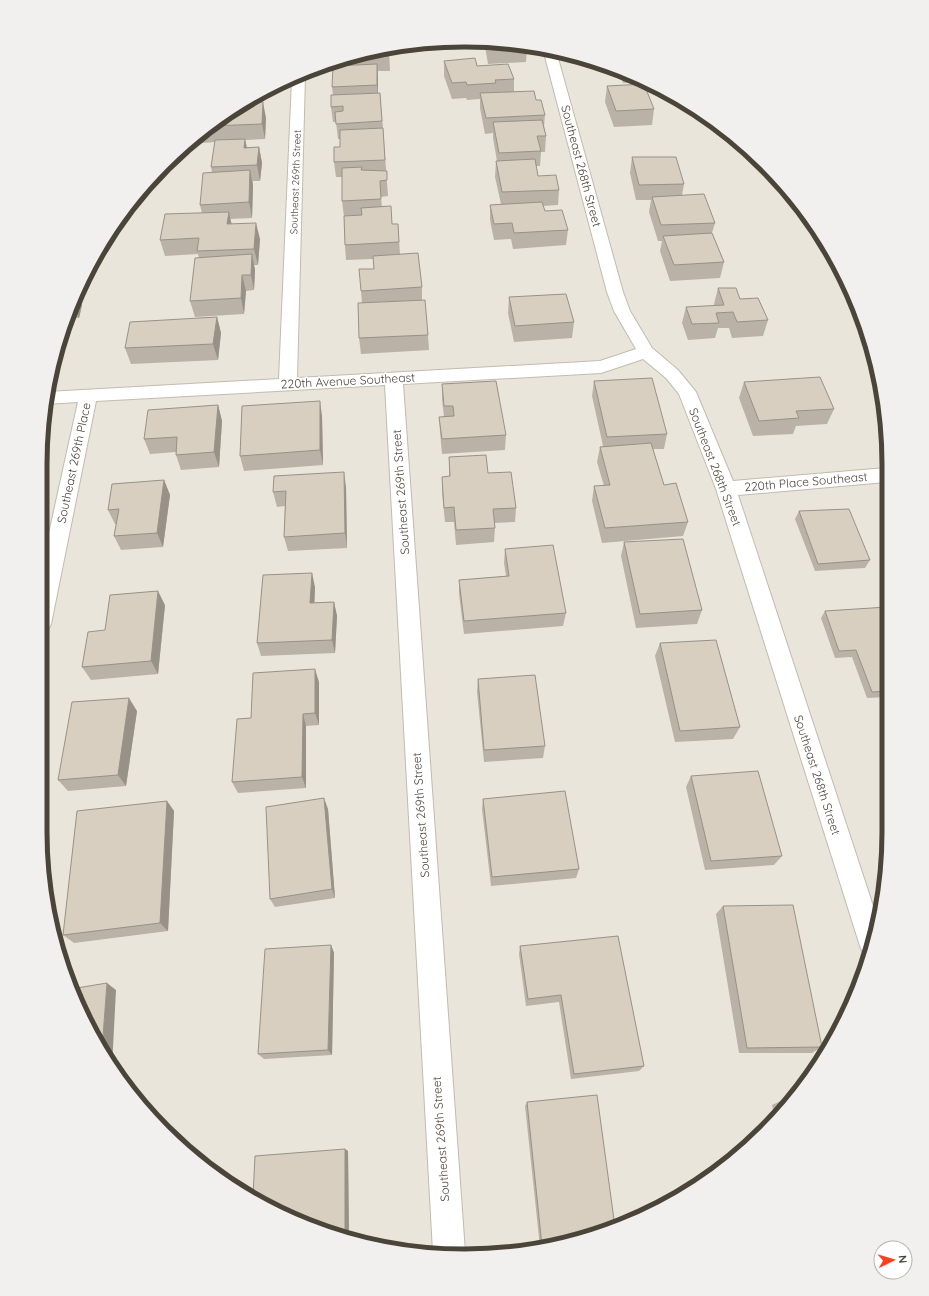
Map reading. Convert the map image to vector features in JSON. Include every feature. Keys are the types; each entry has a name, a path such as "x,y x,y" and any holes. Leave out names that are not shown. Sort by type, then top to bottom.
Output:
{"street":[{"name":"Southeast 268th Street","path":"552,56 615,292 622,311 646,352 672,374 687,392 726,489 869,934"},
{"name":"Southeast 269th Street","path":"288,384 299,82"},
{"name":"220th Avenue Southeast","path":"53,398 601,367 646,352"},
{"name":"Southeast 269th Street","path":"394,378 448,1248"},
{"name":"Southeast 269th Place","path":"47,591 88,396"},
{"name":"220th Place Southeast","path":"726,489 882,475"}],"shaded area":[{"path":"464,47 492,48 546,55 599,69 624,79 649,90 696,117 719,133 760,169 796,210 812,233 839,280 860,330 874,383 881,437 882,464 882,832 881,859 874,913 860,966 850,991 839,1016 812,1063 796,1086 760,1127 719,1163 673,1193 624,1217 573,1235 519,1245 464,1249 437,1248 383,1241 330,1227 280,1206 233,1179 210,1163 169,1127 133,1086 117,1063 90,1016 69,966 55,913 48,859 47,464 48,437 55,383 69,330 90,280 117,233 133,210 169,169 210,133 233,117 280,90 305,79 356,61 383,55 437,48"}],"building":[{"path":"389,54 389,56 377,56"},
{"path":"475,58 477,66 508,64 514,79 495,80 496,83 467,85 466,82 452,83 444,61"},
{"path":"377,64 377,85 332,87 333,68 341,66"},
{"path":"636,84 646,89 654,109 616,111 607,86"},
{"path":"534,91 536,100 541,100 545,115 486,118 480,93"},
{"path":"380,93 382,121 336,124 335,112 343,111 343,106 331,107 331,95"},
{"path":"257,102 263,102 262,124 221,126 233,117"},
{"path":"542,120 546,136 537,136 541,151 499,153 493,122"},
{"path":"383,128 385,160 334,162 334,147 340,147 340,130"},
{"path":"245,139 244,148 259,147 257,165 211,167 215,140"},
{"path":"632,157 676,157 684,184 639,185"},
{"path":"535,159 538,176 556,175 559,190 502,192 496,161"},
{"path":"362,167 361,170 387,171 387,180 380,181 381,199 342,201 342,168"},
{"path":"250,170 249,202 200,205 203,173"},
{"path":"704,194 715,223 661,225 652,197"},
{"path":"542,202 545,211 562,210 568,230 514,233 512,223 494,224 490,205"},
{"path":"391,206 392,224 398,224 399,242 345,245 344,216 362,215 361,208"},
{"path":"229,212 227,224 256,223 254,249 197,251 199,238 160,240 165,214"},
{"path":"712,233 724,262 674,265 663,236"},
{"path":"418,253 422,287 361,291 359,269 374,269 373,256"},
{"path":"252,254 251,275 242,275 241,298 190,301 195,258"},
{"path":"718,288 736,288 740,299 758,298 768,320 737,322 733,312 716,313 719,323 692,324 686,307 724,305"},
{"path":"566,294 574,322 515,326 509,297"},
{"path":"425,300 428,335 359,338 358,303"},
{"path":"217,317 213,344 125,348 130,322"},
{"path":"820,377 834,409 796,411 799,418 759,421 744,382"},
{"path":"652,378 667,434 607,437 594,381"},
{"path":"496,381 506,435 442,439 439,417 454,416 453,406 444,406 442,384"},
{"path":"320,401 320,450 240,456 242,406"},
{"path":"218,405 214,452 176,455 177,437 144,439 148,410"},
{"path":"651,443 664,485 676,483 688,522 605,528 594,486 610,485 600,447"},
{"path":"486,455 488,473 511,472 516,508 493,509 495,528 456,530 454,507 444,508 442,477 450,476 449,457"},
{"path":"344,472 345,533 284,537 286,491 273,492 274,476"},
{"path":"164,480 157,533 114,536 119,509 108,510 112,484"},
{"path":"849,509 870,560 818,564 799,511"},
{"path":"683,539 702,610 640,614 624,542"},
{"path":"553,545 566,613 464,621 459,580 509,576 505,549"},
{"path":"312,573 310,603 334,602 332,640 257,643 263,575"},
{"path":"158,591 151,661 82,667 88,632 105,630 110,595"},
{"path":"882,607 882,691 872,692 856,650 839,651 825,611"},
{"path":"716,640 740,727 680,731 660,643"},
{"path":"315,669 315,713 303,714 302,777 232,782 237,719 251,718 253,673"},
{"path":"535,675 545,746 484,750 478,679"},
{"path":"129,698 118,775 58,780 72,702"},
{"path":"758,771 782,856 711,861 691,776"},
{"path":"565,791 579,869 492,877 483,799"},
{"path":"324,798 332,889 270,899 266,807"},
{"path":"167,801 160,923 63,935 77,811"},
{"path":"793,905 822,1047 747,1048 723,906"},
{"path":"618,936 644,1066 574,1074 561,995 528,999 520,946"},
{"path":"331,945 328,1050 258,1054 265,949"},
{"path":"107,983 103,1040 90,1016 78,988"},
{"path":"597,1095 614,1221 573,1235 542,1242 527,1102"},
{"path":"345,1149 345,1232 305,1217 280,1206 253,1191 255,1156"}]}
